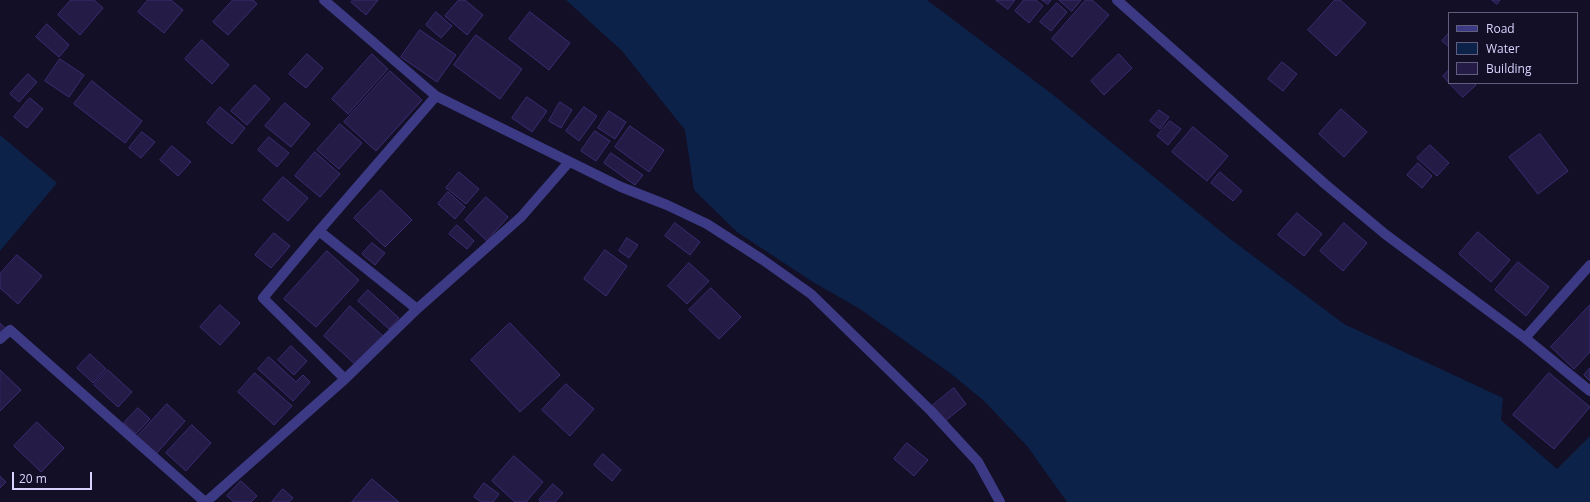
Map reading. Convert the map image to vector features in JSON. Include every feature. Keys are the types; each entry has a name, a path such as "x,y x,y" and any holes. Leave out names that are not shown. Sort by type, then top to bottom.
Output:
{"street":[{"path":"324,0 436,96 621,187 667,204 707,224 763,260 811,294 931,411 978,462 1000,502"},
{"path":"1117,0 1325,184 1373,224 1525,338 1590,391"},
{"path":"345,379 263,298 436,96"},
{"path":"0,339 10,330 206,502 345,379 417,309 521,217 569,162"},
{"path":"319,231 417,309"},
{"path":"1525,338 1590,265"}],"water":[{"path":"566,0 927,0 1052,94 1229,238 1344,324 1503,398 1501,420 1557,469 1590,436 1590,502 1067,502 1027,446 983,400 950,373 860,309 813,282 737,232 694,190 685,130 622,51"},
{"path":"0,135 57,183 0,251"}],"building":[{"path":"71,0 94,0 103,8 80,35 58,15"},
{"path":"148,0 171,0 183,10 164,33 138,12"},
{"path":"233,0 253,0 257,4 228,35 213,22"},
{"path":"353,0 378,0 366,15 351,2"},
{"path":"459,0 465,0 483,15 467,35 445,16"},
{"path":"996,0 1015,0 1008,9"},
{"path":"1024,0 1036,0 1043,6 1029,23 1015,11"},
{"path":"1042,0 1051,0 1048,4"},
{"path":"1059,0 1081,0 1072,11"},
{"path":"1086,0 1092,0 1109,15 1072,57 1052,39"},
{"path":"1335,0 1340,0 1366,23 1336,56 1308,30"},
{"path":"1492,0 1500,0 1497,4"},
{"path":"1057,3 1067,12 1051,31 1040,22"},
{"path":"436,12 452,26 441,38 426,25"},
{"path":"530,12 570,43 549,70 509,39"},
{"path":"47,24 69,45 59,57 36,37"},
{"path":"420,30 456,55 437,82 401,57"},
{"path":"1448,34 1448,46 1442,41"},
{"path":"476,35 522,69 500,99 454,65"},
{"path":"202,40 229,65 212,84 185,59"},
{"path":"307,54 323,68 306,88 289,74"},
{"path":"372,54 388,69 348,114 332,99"},
{"path":"1119,54 1132,68 1104,95 1091,81"},
{"path":"60,59 84,75 69,97 45,81"},
{"path":"1282,62 1297,74 1283,91 1268,79"},
{"path":"390,71 422,100 376,151 344,122"},
{"path":"1448,71 1448,82 1443,76"},
{"path":"28,74 37,82 19,102 10,94"},
{"path":"92,81 142,121 125,143 74,104"},
{"path":"1450,84 1476,85 1463,97"},
{"path":"255,85 270,99 247,125 231,111"},
{"path":"527,97 547,111 532,132 512,118"},
{"path":"30,98 43,109 27,128 14,117"},
{"path":"560,102 572,110 561,128 549,121"},
{"path":"285,103 310,124 291,147 265,126"},
{"path":"220,107 245,128 232,144 207,123"},
{"path":"584,107 597,116 579,141 566,131"},
{"path":"1341,109 1367,132 1344,157 1319,134"},
{"path":"1159,110 1169,117 1160,129 1150,121"},
{"path":"609,111 626,122 615,139 598,128"},
{"path":"1170,121 1181,129 1168,145 1157,136"},
{"path":"340,124 362,143 339,169 317,150"},
{"path":"630,126 664,150 649,172 615,147"},
{"path":"1193,127 1228,156 1207,181 1172,152"},
{"path":"595,131 610,141 596,161 581,151"},
{"path":"142,132 155,142 141,158 129,148"},
{"path":"1540,134 1568,171 1538,194 1509,157"},
{"path":"269,137 289,153 277,167 258,150"},
{"path":"1430,145 1449,163 1437,176 1417,158"},
{"path":"172,146 191,162 178,176 160,160"},
{"path":"315,152 340,174 320,197 295,176"},
{"path":"611,153 643,175 635,185 604,163"},
{"path":"1418,163 1432,176 1422,188 1407,175"},
{"path":"459,172 479,189 466,204 446,188"},
{"path":"1220,172 1242,191 1233,201 1211,183"},
{"path":"283,177 308,198 288,221 263,200"},
{"path":"381,190 412,220 385,247 354,218"},
{"path":"448,192 465,207 455,219 438,204"},
{"path":"486,197 508,217 487,241 465,220"},
{"path":"1297,213 1322,234 1304,256 1278,235"},
{"path":"675,223 700,242 690,255 665,236"},
{"path":"1344,223 1367,243 1343,271 1320,251"},
{"path":"457,225 474,241 467,249 449,234"},
{"path":"1478,232 1510,260 1491,282 1459,254"},
{"path":"274,233 290,246 271,268 255,255"},
{"path":"627,238 638,245 629,258 619,251"},
{"path":"372,243 385,253 375,265 362,254"},
{"path":"605,250 627,266 606,296 584,279"},
{"path":"327,251 359,280 316,327 284,299"},
{"path":"17,255 42,276 18,304 0,288 0,274"},
{"path":"1518,262 1549,287 1526,316 1495,290"},
{"path":"689,263 709,281 687,304 668,286"},
{"path":"711,288 741,317 719,339 689,310"},
{"path":"368,290 399,318 389,329 358,301"},
{"path":"220,305 240,323 220,345 200,327"},
{"path":"1590,305 1590,352 1574,369 1551,347"},
{"path":"350,306 384,337 357,366 324,336"},
{"path":"0,323 5,328 0,333"},
{"path":"510,323 560,375 520,412 471,360"},
{"path":"291,346 307,361 294,375 278,360"},
{"path":"90,354 106,369 93,383 77,368"},
{"path":"269,357 296,382 303,375 310,382 293,401 258,369"},
{"path":"1590,368 1590,381 1584,375"},
{"path":"0,370 21,390 0,411"},
{"path":"108,370 132,392 118,407 94,385"},
{"path":"255,373 292,406 274,425 238,392"},
{"path":"1549,373 1590,407 1554,449 1513,415"},
{"path":"566,384 594,409 570,436 542,410"},
{"path":"954,388 966,404 944,422 932,406"},
{"path":"167,404 185,421 156,454 137,437"},
{"path":"138,408 150,419 136,434 124,423"},
{"path":"37,422 64,448 41,472 14,446"},
{"path":"192,425 211,443 186,471 166,453"},
{"path":"907,443 928,460 914,476 894,459"},
{"path":"603,454 621,470 612,481 594,465"},
{"path":"514,456 543,482 526,502 515,502 492,481"},
{"path":"0,476 6,482 0,488"},
{"path":"372,479 399,502 352,502"},
{"path":"241,481 257,496 251,502 234,502 227,496"},
{"path":"484,483 499,494 493,502 481,502 474,497"},
{"path":"553,484 563,493 555,502 541,502 539,500"},
{"path":"283,489 293,498 289,502 272,502"}]}
